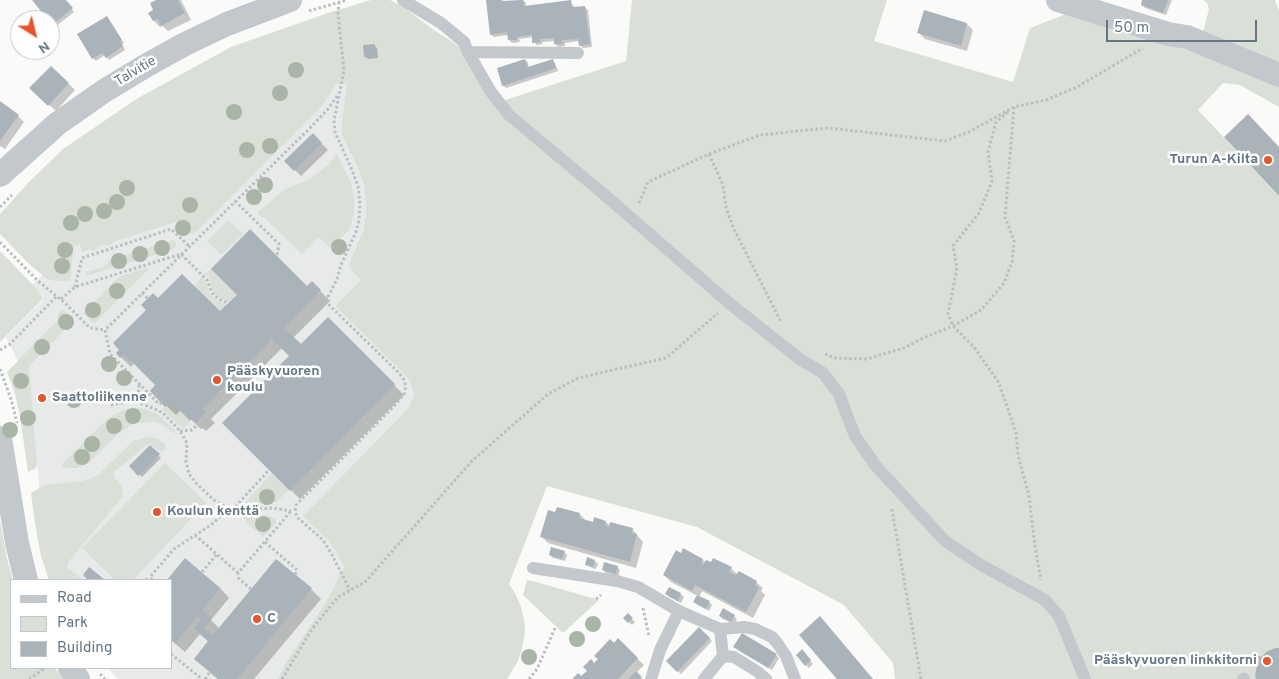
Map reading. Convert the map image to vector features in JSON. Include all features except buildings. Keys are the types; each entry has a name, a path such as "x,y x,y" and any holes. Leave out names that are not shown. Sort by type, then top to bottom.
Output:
{"street":[{"path":"1058,0 1168,34 1187,37 1279,74"},
{"name":"Talvitie","path":"9,182 57,124 104,91 146,65 227,24 298,6"},
{"path":"0,438 17,543 26,579"}],"lane":[{"path":"403,0 441,23 464,42 491,92 509,115 729,303 802,360 823,373 839,394 855,436 875,464 946,541 980,565 1044,600 1059,616 1085,679"},
{"path":"468,52 578,53"},
{"path":"532,568 616,581 638,588 679,611 720,629 744,627 755,629 772,637 778,644 786,656 795,679"},
{"path":"651,679 660,650 679,611"},
{"path":"704,679 723,656 720,629"},
{"path":"723,656 734,657 766,679"}],"path":[{"path":"298,6 347,0"},
{"path":"238,573 293,512 296,505 395,405 404,394 406,387 404,380 328,304 328,297 356,232 360,212 358,186 335,132 334,120 344,71 338,14 339,2"},
{"path":"631,219 648,182 709,154 760,134 828,128 945,141 970,132 1014,107 1046,100 1077,87 1168,34"},
{"path":"162,403 159,404 110,354 105,330 310,128 339,94"},
{"path":"820,352 835,358 867,359 904,348 953,326 981,310 1004,283 1012,262 1014,241 1005,217 1014,107"},
{"path":"1014,107 996,122 988,152 992,181 978,213 953,246 957,268 948,314 953,326 974,347 999,383 1016,433 1018,455 1029,496 1034,546 1044,600"},
{"path":"709,154 723,185 726,207 733,227 781,322 786,328"},
{"path":"0,208 9,182"},
{"path":"236,201 279,244 277,256"},
{"path":"74,287 82,258 171,229 189,246"},
{"path":"0,242 37,280 57,296 90,328 105,330"},
{"path":"61,300 74,287 182,254"},
{"path":"182,254 207,280 214,295 228,303"},
{"path":"318,292 322,296 328,297"},
{"path":"142,293 148,299"},
{"path":"0,350 10,344 57,296"},
{"path":"282,679 312,629 338,597 365,582 472,461 548,394 578,378 666,358 729,303"},
{"path":"85,332 90,328"},
{"path":"180,431 192,430 270,349 272,339"},
{"path":"114,359 118,356"},
{"path":"139,384 138,400 141,404 163,413 180,431 187,443 186,462 189,474 214,500 229,509"},
{"path":"111,405 138,400"},
{"path":"362,418 372,428"},
{"path":"151,579 174,550 211,525 229,509 235,507 269,470"},
{"path":"310,470 320,481"},
{"path":"888,479 899,556 921,679"},
{"path":"235,507 245,510 273,508 293,512 322,540 332,554 350,590"},
{"path":"195,535 238,573 239,579 251,589"},
{"path":"265,542 298,570 295,575"},
{"path":"202,572 217,554"},
{"path":"643,604 649,638 660,650"},
{"path":"529,679 537,669 556,626"},
{"path":"172,655 203,679 210,672"},
{"path":"29,679 44,669"}],"shaded area":[{"name":"Pääskyvuoren koulu","path":"336,83 347,84 342,136 359,170 364,185 366,215 363,231 349,264 351,270 361,280 335,306 402,372 411,383 414,395 409,407 304,515 330,542 344,567 327,600 285,664 278,679 118,679 109,669 172,669 172,579 58,579 42,515 32,409 21,367 6,337 43,300 43,296 33,284 42,275 58,251"}],"green space":[{"path":"371,0 390,0 402,6 468,52 499,102 626,61 632,0 887,0 874,41 1013,82 1030,28 1066,14 1191,51 1261,78 1279,87 1279,107 1240,85 1223,83 1198,110 1279,196 1279,679 895,679 893,663 844,605 697,527 547,486 509,584 521,607 525,631 518,661 507,679 278,679 285,664 327,600 344,567 330,542 303,516 409,407 414,395 411,383 402,372 335,306 361,280 351,270 349,264 363,231 366,215 364,185 359,170 342,136 347,84 336,84 321,107 197,231 192,234 185,233 180,228 179,221 112,242 113,244 108,246 107,244 97,247 97,249 92,251 91,249 82,252 80,244 74,246 69,281 47,279 30,265 0,234 0,214 63,149 138,98 231,47"},
{"path":"1203,0 1275,0 1279,11 1279,65 1203,33 1209,9 1207,3"},
{"path":"337,154 351,183 354,198 354,213 350,229 330,248 319,237 302,254 264,217 262,218 257,213 285,189 316,175"},
{"path":"228,220 243,234 221,255 207,241"},
{"path":"173,240 176,246 174,249 86,276 85,272 104,267 110,260"},
{"path":"0,251 38,290 43,298 0,342"},
{"path":"147,268 148,270 94,324 83,313 120,276"},
{"path":"211,269 237,295 229,302 218,297 212,290 209,278 205,274"},
{"path":"202,277 212,296 218,301 227,304 220,311 194,286"},
{"path":"63,309 74,320 29,366 37,464 36,468 28,472 20,416 7,372 58,320 58,313"},
{"path":"171,401 190,421 183,429 162,409"},
{"path":"137,408 157,414 179,435 162,424 154,422 136,423 118,434 89,463 78,468 63,468 61,465 106,420 126,409"},
{"path":"147,437 156,438 165,444 166,447 161,452 151,444 148,444 114,472 114,477 122,487 123,496 69,561 67,568 82,579 49,579 41,556 31,493 45,485 82,481 98,475 133,441"},
{"name":"Koulun kenttä","path":"165,463 206,503 134,579 114,579 82,548"},
{"path":"272,473 289,490 276,502 252,505 245,503"},
{"path":"270,516 276,519 276,523 263,537 243,517"},
{"path":"0,521 13,579 10,579 10,669 56,669 63,679 0,679"},
{"path":"527,580 599,600 563,633 523,595"}],"place":[{"name":"Turun A-Kilta","path":"1268,160"},
{"name":"Pääskyvuoren koulu","path":"217,380"},
{"name":"Saattoliikenne","path":"42,398"},
{"name":"Koulun kenttä","path":"157,512"},
{"name":"C","path":"257,619"},
{"name":"Pääskyvuoren linkkitorni","path":"1267,661"}]}
